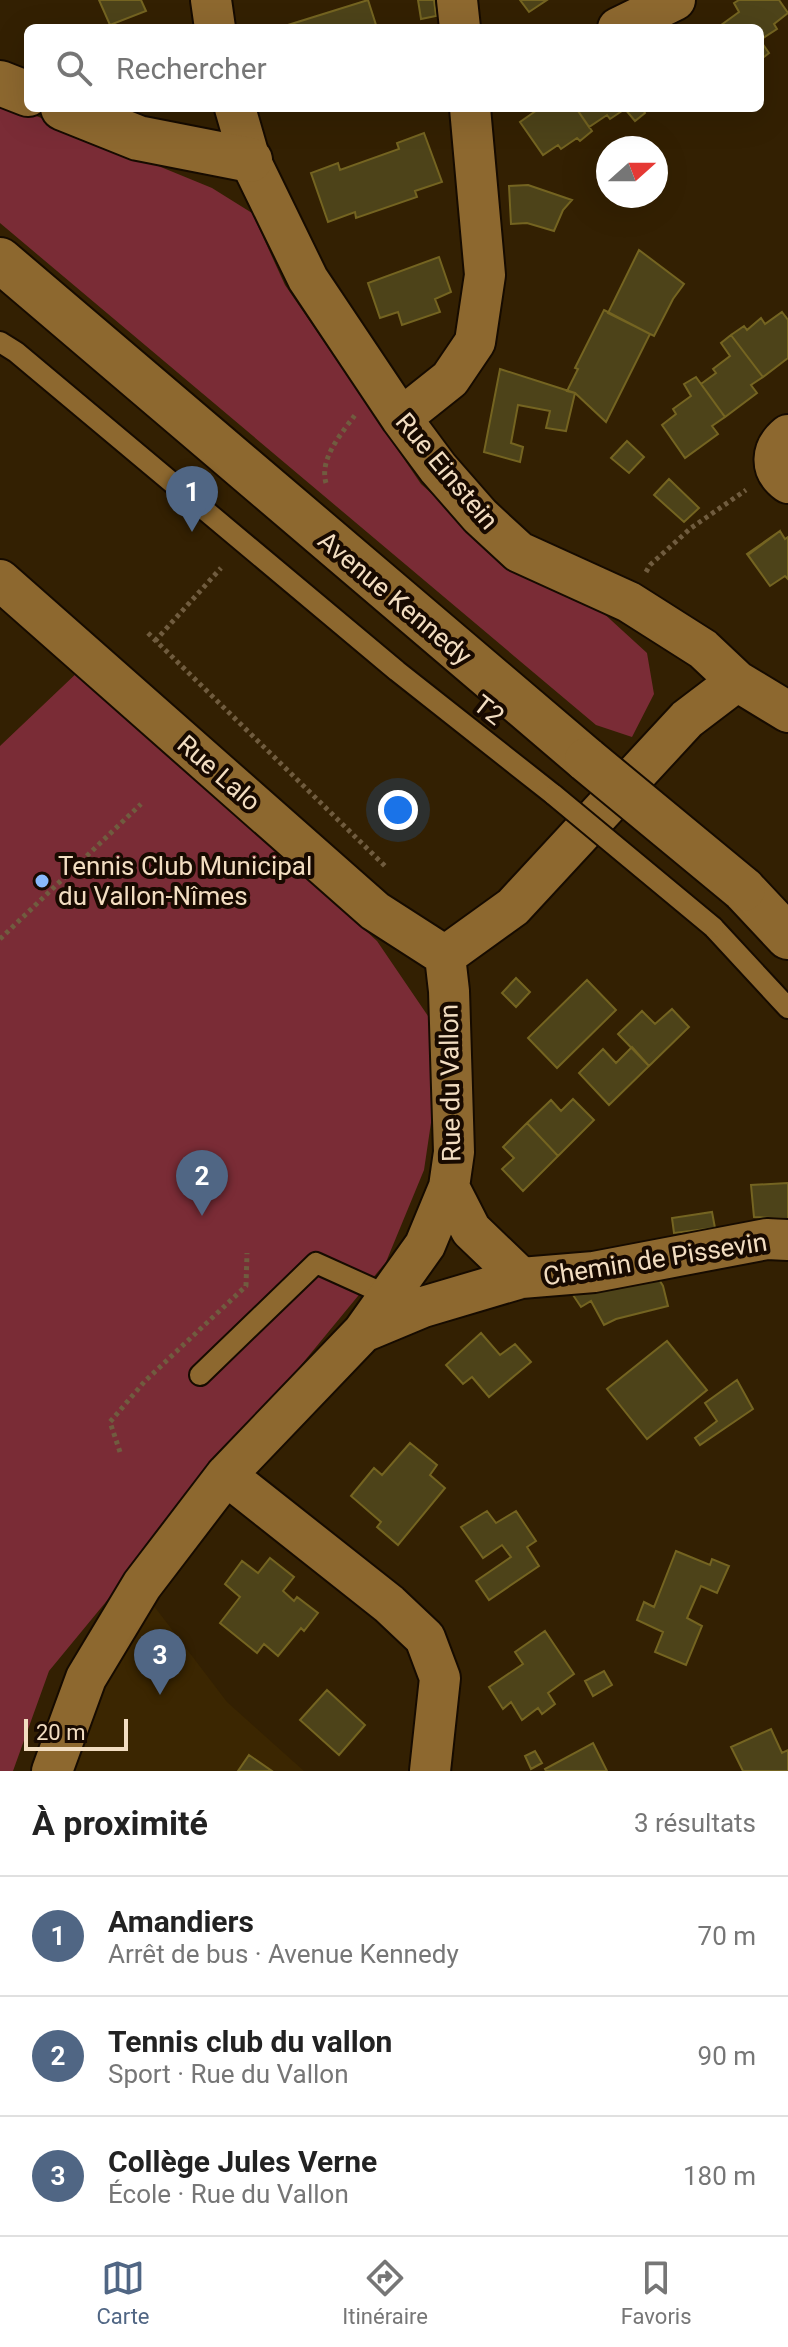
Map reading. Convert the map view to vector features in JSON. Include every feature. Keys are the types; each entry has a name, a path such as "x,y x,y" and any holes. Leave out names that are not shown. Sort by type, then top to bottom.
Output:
{"main road":[{"path":"0,83 24,92"},
{"path":"73,112 138,138 250,160"},
{"name":"Avenue Kennedy","path":"0,260 743,889 788,937"}],"street":[{"path":"211,0 214,24"},
{"path":"457,0 460,24"},
{"path":"627,24 667,1"},
{"name":"Rue Einstein","path":"236,112 250,160 308,279 401,418 480,516 519,552 629,602 703,649 737,681 788,712"},
{"path":"401,418 450,379 475,342 485,275 470,112"},
{"path":"784,480 774,465 774,453 779,442 788,435"},
{"name":"Rue Lalo","path":"0,580 375,911 445,956"},
{"path":"445,956 513,907 687,719 737,681 788,678"},
{"name":"Rue du Vallon","path":"52,1771 86,1678 142,1585 226,1475 363,1332 425,1245 449,1187 454,1152 445,956"},
{"name":"Chemin de Pissevin","path":"449,1187 471,1230 521,1278"},
{"name":"Chemin de Pissevin","path":"363,1332 423,1307 521,1278 594,1272 767,1239 788,1240"},
{"path":"226,1475 389,1604 425,1638 440,1678 430,1771"}],"lane":[{"name":"T2","path":"0,342 16,352 397,671 554,795 713,927 788,1008"},
{"path":"200,1375 316,1263 389,1296"}],"path":[{"path":"326,486 323,473 336,439 362,406"},
{"path":"643,577 650,565 691,528 741,492 784,480"},
{"path":"155,641 221,568"},
{"path":"148,633 390,871"},
{"path":"0,939 141,804"},
{"path":"120,1452 110,1422 145,1381 246,1286 247,1253"}],"shaded area":[{"path":"0,101 212,188 252,213 285,285 421,484 520,573 600,610 647,653 654,694 632,737 596,725 0,223"},
{"path":"81,669 377,941 428,1016 436,1089 424,1170 386,1262 49,1671 13,1771 0,1771 0,746"},
{"path":"154,1606 227,1702 304,1771 71,1771 102,1687"}],"building":[{"path":"99,0 141,0 146,11 110,24"},
{"path":"368,0 376,24 291,24"},
{"path":"418,0 434,0 436,16 421,19"},
{"path":"520,0 547,0 529,12"},
{"path":"739,0 779,0 788,13 774,24 777,29 764,37 764,24 722,24 739,12 734,3"},
{"path":"534,112 579,112 592,131 580,141 577,138 561,149 558,145 543,155 520,122"},
{"path":"579,112 620,112 610,119 607,115 589,127"},
{"path":"628,112 644,112 645,113 635,121"},
{"path":"424,133 442,182 415,191 417,197 356,218 355,212 328,222 311,173 338,163 340,170 399,149 397,143"},
{"path":"528,185 572,200 563,210 554,231 527,223 511,224 509,186"},
{"path":"639,250 684,284 654,336 608,313"},
{"path":"439,257 451,292 435,299 440,312 402,325 398,312 380,318 368,283"},
{"path":"604,310 650,334 606,422 575,393 567,391"},
{"path":"782,312 788,320 788,358 763,377 731,335 744,326 747,330 761,318 765,324"},
{"path":"731,335 763,377 751,385 757,393 725,417 701,384 716,373 713,369 730,356 721,343"},
{"path":"500,369 575,393 566,431 546,428 550,411 518,405 511,443 523,447 520,462 484,452"},
{"path":"696,377 725,417 712,426 718,434 685,458 662,425 676,414 673,409 691,396 684,384"},
{"path":"627,441 644,457 629,473 611,458"},
{"path":"669,479 699,508 684,522 654,495"},
{"path":"780,531 785,539 788,537 788,579 785,576 770,586 748,555"},
{"path":"780,531 785,539 788,537 788,579 785,576 770,586 747,554"},
{"path":"516,978 530,992 516,1007 502,993"},
{"path":"587,980 616,1010 557,1068 528,1038"},
{"path":"672,1009 689,1027 649,1066 618,1034 642,1011 655,1024"},
{"path":"632,1047 649,1066 609,1105 579,1073 603,1049 616,1063"},
{"path":"573,1099 594,1120 558,1156 527,1123 551,1100 561,1111"},
{"path":"527,1123 558,1156 523,1191 502,1169 514,1158 503,1147"},
{"path":"788,1183 788,1219 754,1217 751,1185"},
{"path":"712,1212 715,1228 674,1233 672,1218"},
{"path":"649,1276 660,1281 668,1306 604,1325 591,1301 581,1307 573,1295"},
{"path":"481,1333 500,1355 515,1344 531,1362 489,1397 472,1377 463,1384 446,1365"},
{"path":"667,1341 707,1390 647,1439 607,1389"},
{"path":"737,1380 753,1409 700,1445 695,1438 717,1421 705,1403"},
{"path":"410,1443 437,1465 430,1475 445,1488 398,1545 377,1527 381,1522 351,1496 374,1468 382,1475"},
{"path":"487,1511 496,1523 516,1511 536,1541 527,1547 539,1566 489,1600 476,1581 511,1557 502,1545 483,1558 461,1527"},
{"path":"676,1551 710,1565 712,1559 729,1566 717,1593 701,1586 687,1618 702,1626 686,1665 655,1652 663,1632 637,1620 644,1602 654,1607"},
{"path":"270,1558 294,1577 283,1591 294,1601 297,1597 318,1613 278,1656 264,1644 257,1653 220,1623 240,1597 225,1584 242,1561 258,1573"},
{"path":"545,1631 574,1674 548,1693 555,1704 542,1714 538,1708 522,1720 511,1702 503,1709 489,1687 523,1664 515,1652"},
{"path":"604,1671 612,1685 593,1696 585,1681"},
{"path":"327,1690 365,1725 339,1755 300,1720"},
{"path":"771,1729 782,1753 788,1750 788,1771 743,1771 731,1747"},
{"path":"593,1743 607,1771 546,1771 545,1769"},
{"path":"535,1751 542,1763 531,1769 525,1756"},
{"path":"249,1755 272,1771 238,1771"}],"place":[{"name":"Amandiers","path":"192,532"},
{"name":"Tennis Club Municipal du Vallon-Nîmes","path":"42,881"},
{"name":"Tennis club du vallon","path":"202,1216"},
{"name":"Collège Jules Verne","path":"160,1695"}]}
